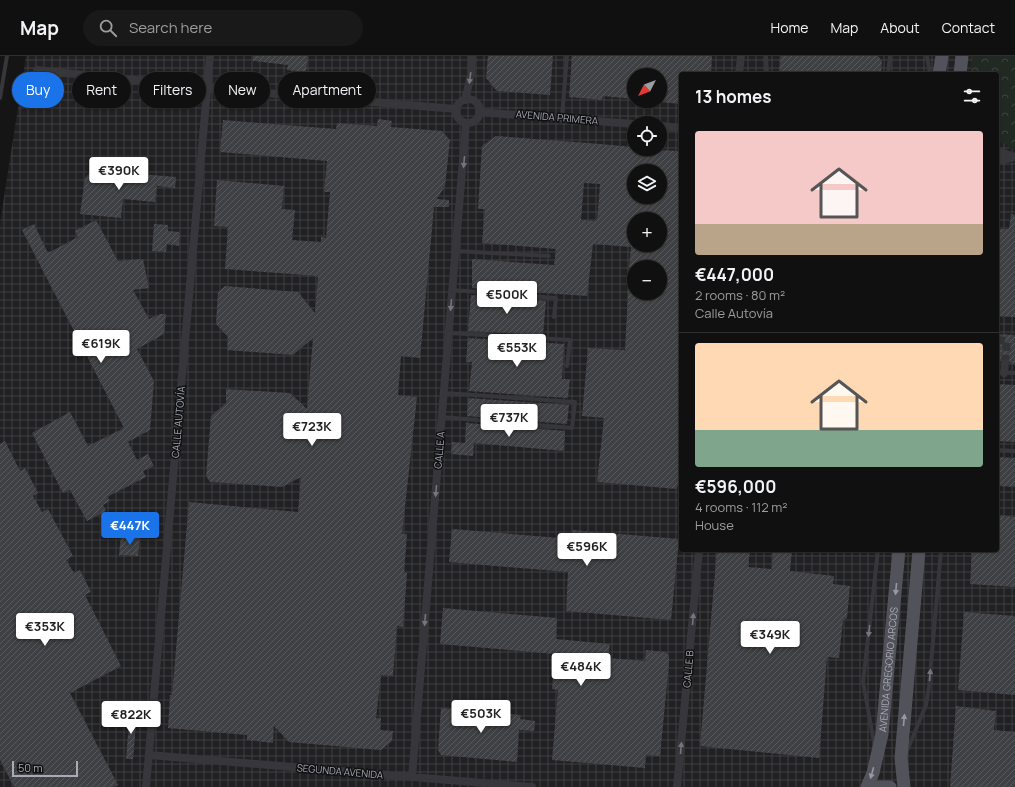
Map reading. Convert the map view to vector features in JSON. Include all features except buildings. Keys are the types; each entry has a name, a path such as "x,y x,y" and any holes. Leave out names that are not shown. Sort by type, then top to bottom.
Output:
{"main road":[{"path":"939,72 940,56"},
{"path":"960,72 962,56"},
{"name":"AVENIDA GREGORIO ARCOS","path":"867,787 877,756 884,712 899,552"},
{"name":"AVENIDA GREGORIO ARCOS","path":"904,787 901,764 919,552"},
{"path":"878,787 890,787"}],"street":[{"name":"CALLE AUTOVÍA","path":"146,787 210,56"},
{"path":"465,100 471,75 472,56"},
{"path":"739,72 741,56"},
{"path":"936,72 940,56"},
{"path":"962,56 964,72"},
{"path":"37,70 207,88 456,109"},
{"path":"465,100 475,102 479,112 475,120 466,123 459,120 456,109 459,103 465,100"},
{"name":"AVENIDA PRIMERA","path":"479,112 562,117 627,123"},
{"name":"CALLE A","path":"412,777 466,123"},
{"path":"667,127 679,128"},
{"path":"999,152 1015,157"},
{"path":"999,161 1015,157"},
{"path":"1001,372 1005,363"},
{"name":"CALLE B","path":"677,787 699,552"},
{"name":"SEGUNDA AVENIDA","path":"149,755 532,787"}],"lane":[{"path":"0,98 7,56"},
{"path":"562,117 567,56"},
{"path":"766,56 767,72"},
{"path":"888,72 890,56"},
{"path":"927,56 930,72"},
{"path":"456,252 549,256"},
{"path":"453,290 556,298 554,317"},
{"path":"449,333 570,340 567,366"},
{"path":"1001,372 1015,373"},
{"path":"442,417 572,428 575,402 444,393"},
{"path":"999,450 1015,451"},
{"path":"877,756 872,741 864,682 878,552"},
{"path":"901,764 926,705 929,687 941,552"}],"shaded area":[{"path":"26,56 1015,56 1015,787 0,787 0,223 18,108 64,108 64,72 24,72"}],"green space":[{"path":"972,56 1015,56 1015,149 1009,149 1007,144 999,142 999,72 970,72"}],"tunnel":[{"path":"999,340 1007,341 1005,363"}]}
